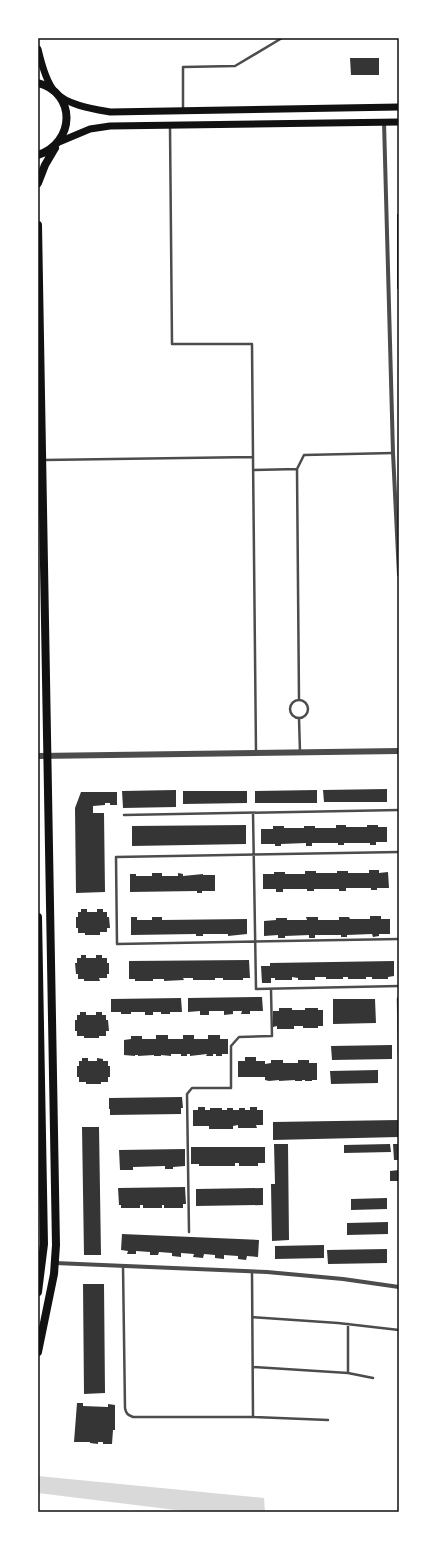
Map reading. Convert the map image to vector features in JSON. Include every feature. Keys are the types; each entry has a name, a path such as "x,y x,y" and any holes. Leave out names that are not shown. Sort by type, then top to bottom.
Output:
{"main road":[{"path":"38,49 41,64 66,112 66,128 45,165 38,183"},
{"path":"38,83 49,87 72,103 110,112 399,107"},
{"path":"38,155 46,152 59,142 90,128 110,126 399,122"},
{"path":"38,225 56,1245 55,1263 38,1352"},
{"path":"38,917 44,1244 38,1292"}],"street":[{"path":"384,122 393,453 399,575"},
{"path":"38,756 399,751"},
{"path":"55,1263 252,1271 342,1279 399,1287"}],"lane":[{"path":"183,111 183,67 235,66 282,38"},
{"path":"170,125 172,344 252,344 256,752"},
{"path":"299,700 297,469 304,455 393,453"},
{"path":"42,460 253,458"},
{"path":"253,470 297,469"},
{"path":"299,700 304,702 308,707 305,717 299,718 292,715 290,708 294,702 299,700"},
{"path":"299,718 300,752"},
{"path":"124,815 399,810"},
{"path":"253,812 256,989 399,986"},
{"path":"399,852 116,857 118,944 399,939"},
{"path":"189,1232 186,1094 192,1088 231,1088 231,1046 239,1037 272,1036 271,989"},
{"path":"399,997 399,1054"},
{"path":"123,1266 126,1413 133,1417 253,1417 328,1420"},
{"path":"252,1271 253,1417"},
{"path":"252,1317 348,1324 399,1330"},
{"path":"348,1324 348,1373"},
{"path":"252,1367 348,1373 373,1378"}],"shaded area":[{"path":"38,1476 264,1498 265,1512 192,1512 38,1493"}],"building":[{"path":"350,58 379,58 379,75 351,75"},
{"path":"397,214 399,214 399,289 397,289"},
{"path":"387,789 387,802 324,802 323,790"},
{"path":"176,790 176,807 123,808 122,791"},
{"path":"317,790 317,803 255,803 255,791"},
{"path":"183,791 247,791 247,803 183,804"},
{"path":"81,792 117,792 117,805 105,803 105,805 93,806 93,813 104,813 105,892 76,893 75,808"},
{"path":"246,825 246,844 132,846 132,826"},
{"path":"336,825 346,825 346,827 367,827 367,825 378,825 378,827 387,827 387,842 376,842 376,845 370,845 370,843 344,843 344,845 338,845 338,843 312,843 312,846 306,846 306,843 281,844 281,846 275,846 275,844 261,844 261,829 273,829 273,826 284,826 284,828 304,828 304,826 315,826 315,828 336,828"},
{"path":"369,870 379,870 379,873 388,872 389,888 377,888 377,890 371,890 371,888 346,888 346,891 339,891 339,889 314,889 314,891 307,891 307,889 283,889 283,892 276,892 276,889 263,889 263,874 274,874 274,872 285,872 285,874 305,874 305,871 316,871 316,873 337,873 337,871 348,871 348,873 369,873"},
{"path":"152,873 162,873 162,876 178,876 178,873 183,874 183,876 203,874 215,875 215,891 202,891 202,893 197,893 197,891 130,892 130,874 136,874 136,876 152,876"},
{"path":"81,909 87,909 87,912 97,912 97,909 103,909 103,912 107,912 110,928 107,928 107,932 100,932 100,935 85,935 85,933 78,933 78,928 76,928 76,917 78,917 78,912 81,912"},
{"path":"370,916 381,916 381,919 390,919 390,934 379,934 379,936 373,937 372,934 347,935 347,937 341,937 341,935 315,935 315,938 309,938 309,935 285,936 285,938 278,938 278,935 264,936 264,921 276,920 276,918 287,918 287,920 307,920 306,917 318,917 318,920 339,920 339,917 349,917 350,919 370,919"},
{"path":"131,917 137,917 137,920 152,920 152,917 162,917 162,920 247,919 247,934 228,936 228,934 203,934 203,936 196,936 196,934 131,935"},
{"path":"81,955 86,955 86,958 96,958 96,955 102,955 102,958 107,958 107,963 109,963 109,974 107,974 107,978 99,978 100,981 84,981 84,979 78,979 75,963 77,963 77,958 81,958"},
{"path":"249,960 250,978 243,978 243,980 223,980 223,978 215,978 215,980 193,980 193,978 183,978 184,980 164,981 164,979 153,979 153,981 135,981 135,979 129,979 129,961"},
{"path":"394,961 394,976 388,977 388,979 372,979 372,977 366,977 366,979 348,979 348,977 343,977 343,979 326,979 326,977 315,977 315,980 298,980 298,978 292,977 292,980 275,980 275,978 271,978 271,983 262,983 261,966 270,966 270,963"},
{"path":"262,997 263,1011 250,1011 250,1014 241,1014 242,1011 233,1011 233,1014 224,1015 224,1011 209,1011 209,1015 200,1015 200,1011 188,1012 188,998"},
{"path":"181,998 182,1012 161,1014 161,1012 153,1012 153,1015 145,1015 145,1012 121,1014 121,1012 111,1012 111,999"},
{"path":"333,999 375,999 376,1023 333,1024"},
{"path":"279,1008 305,1010 305,1008 318,1008 318,1010 323,1010 323,1026 318,1026 318,1028 303,1028 303,1026 294,1026 294,1029 277,1029 277,1026 273,1027 273,1011 279,1011"},
{"path":"80,1012 86,1012 86,1015 96,1015 96,1012 102,1012 102,1015 106,1015 109,1031 106,1031 106,1036 99,1036 99,1038 84,1038 84,1036 77,1036 77,1031 75,1031 75,1020 77,1020 77,1015 80,1015"},
{"path":"156,1035 168,1035 168,1039 183,1039 183,1035 194,1035 194,1039 208,1039 208,1035 220,1035 220,1039 228,1039 228,1054 222,1054 222,1056 216,1056 216,1054 213,1054 213,1056 206,1056 207,1054 190,1056 190,1054 187,1054 187,1056 181,1056 181,1054 171,1054 171,1056 124,1055 124,1040 131,1039 131,1036 142,1036 142,1039 156,1039"},
{"path":"392,1045 392,1059 332,1060 331,1046"},
{"path":"245,1057 256,1057 256,1061 265,1061 265,1064 271,1063 271,1060 283,1060 283,1063 298,1063 298,1060 309,1060 309,1063 317,1063 317,1080 269,1081 265,1080 265,1077 238,1077 238,1061 245,1061"},
{"path":"82,1058 88,1058 88,1061 97,1061 97,1058 103,1059 103,1061 108,1061 108,1066 110,1066 110,1077 108,1077 108,1082 101,1082 101,1084 86,1084 86,1082 79,1082 79,1077 77,1077 77,1066 79,1066 79,1061 82,1061"},
{"path":"378,1070 378,1083 331,1084 330,1071"},
{"path":"182,1097 183,1108 181,1108 181,1114 110,1115 109,1098"},
{"path":"198,1107 205,1107 205,1110 210,1110 210,1108 222,1108 222,1110 227,1110 227,1108 233,1108 233,1110 239,1110 239,1108 245,1108 245,1110 250,1110 250,1107 257,1107 257,1110 263,1110 263,1125 256,1125 257,1128 238,1128 238,1125 233,1126 233,1129 209,1129 209,1126 193,1126 193,1110 198,1110"},
{"path":"399,1120 399,1137 273,1140 273,1122"},
{"path":"82,1127 99,1127 101,1255 84,1255"},
{"path":"274,1144 288,1144 289,1240 272,1241 271,1184 275,1184"},
{"path":"390,1144 391,1152 344,1153 344,1145"},
{"path":"393,1144 399,1144 399,1160 394,1160"},
{"path":"191,1147 265,1147 265,1163 258,1163 258,1166 239,1166 239,1163 235,1163 235,1166 199,1166 199,1164 191,1164"},
{"path":"185,1149 185,1166 173,1167 173,1169 165,1169 165,1166 133,1167 133,1170 120,1170 119,1150"},
{"path":"399,1170 399,1181 390,1181 390,1171"},
{"path":"185,1187 186,1204 183,1204 183,1208 164,1208 164,1205 162,1205 162,1208 143,1208 143,1205 140,1205 140,1208 121,1208 121,1205 119,1205 118,1188"},
{"path":"263,1188 263,1205 196,1206 196,1189"},
{"path":"387,1198 387,1209 351,1210 351,1199"},
{"path":"388,1222 388,1234 347,1235 347,1223"},
{"path":"122,1234 259,1240 258,1257 247,1256 246,1260 238,1259 238,1256 224,1255 224,1259 215,1258 215,1255 204,1254 203,1258 193,1257 194,1254 181,1253 181,1257 172,1256 172,1253 159,1252 158,1255 150,1255 150,1252 136,1251 136,1254 127,1254 128,1251 121,1250"},
{"path":"324,1245 324,1258 275,1259 275,1246"},
{"path":"387,1249 387,1263 328,1264 327,1250"},
{"path":"83,1284 104,1284 105,1393 84,1394"},
{"path":"77,1403 83,1403 83,1406 108,1407 108,1404 115,1405 115,1430 113,1430 112,1444 103,1444 103,1442 98,1442 98,1444 90,1442 74,1442"}]}
